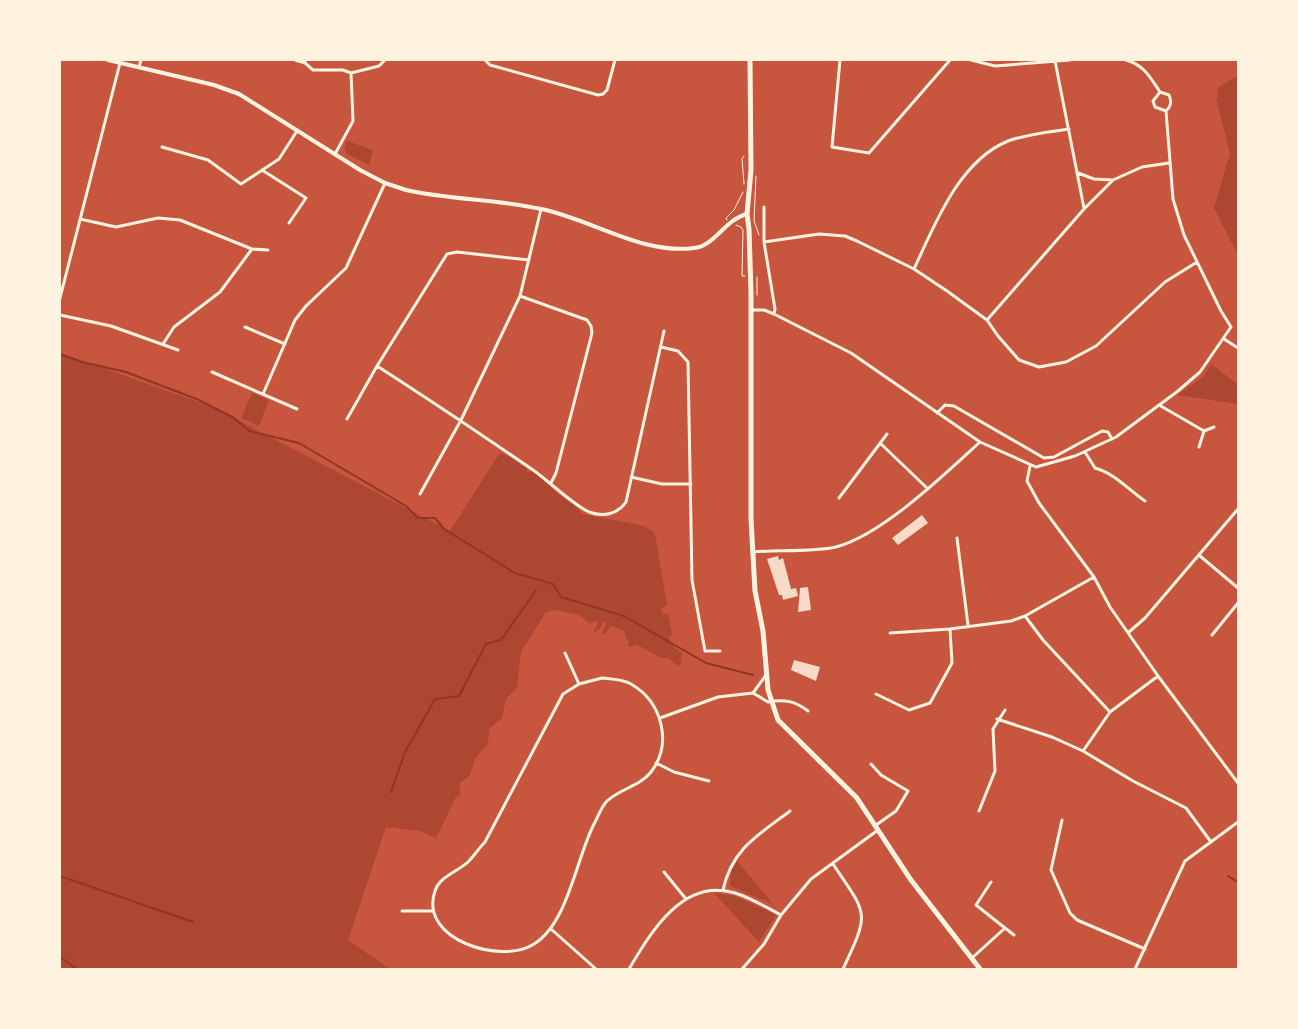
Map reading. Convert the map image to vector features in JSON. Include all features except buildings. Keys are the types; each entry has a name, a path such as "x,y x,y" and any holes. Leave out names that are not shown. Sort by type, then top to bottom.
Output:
{"main road":[{"path":"750,60 751,178 747,214 751,310 752,552 755,591 763,631 766,675 771,701 778,720 857,798 911,880 980,969"}],"street":[{"path":"108,60 227,89 239,94 334,154 385,183 420,193 541,208 597,226 654,248 687,249 702,246 734,219 747,214"},
{"path":"138,68 141,60"},
{"path":"295,60 305,62 308,68 318,72 343,70 351,73 379,66 385,60"},
{"path":"484,60 490,65 598,95 604,94 607,90 615,60"},
{"path":"840,60 832,147 869,153 950,60"},
{"path":"972,60 995,66 1070,60"},
{"path":"751,310 764,310 774,314 851,353 980,442 1030,466 1045,466 1085,452 1112,439 1200,372 1231,327 1184,235 1173,199 1166,111 1170,106 1171,100 1169,95 1160,92 1147,72 1135,63 1126,60"},
{"path":"1055,61 1084,209"},
{"path":"60,298 120,63"},
{"path":"334,154 353,121 351,73"},
{"path":"1160,92 1153,101 1155,107 1166,111"},
{"path":"914,269 949,199 967,173 987,153 1008,141 1069,129"},
{"path":"162,146 208,160 241,184 280,159 297,131"},
{"path":"987,320 1084,209 1113,180 1142,167 1169,163"},
{"path":"262,170 306,198 289,223"},
{"path":"1078,173 1094,179 1113,180"},
{"path":"263,394 300,313 346,268 385,183"},
{"path":"764,207 764,240 775,309 774,314"},
{"path":"420,494 461,420 520,296 541,208"},
{"path":"80,219 116,228 158,218 180,220 252,250 268,250"},
{"path":"764,240 819,234 845,236 914,269 987,320 1019,360 1029,366 1052,366 1066,362 1096,346 1165,282 1197,262"},
{"path":"163,344 174,327 220,292 252,250"},
{"path":"348,419 377,366 448,254 457,252 529,260"},
{"path":"520,296 587,320 591,326 592,333 556,473 551,483"},
{"path":"60,315 111,326 178,350"},
{"path":"245,327 285,344"},
{"path":"377,366 461,420 551,483 587,511 604,515 619,511 626,502 664,331"},
{"path":"1224,339 1238,348"},
{"path":"661,347 678,351 688,362 692,580 705,651 720,651"},
{"path":"212,372 297,409"},
{"path":"937,413 945,405 954,406 1044,458 1054,457 1102,431 1108,432 1112,439"},
{"path":"1159,405 1204,430 1214,427"},
{"path":"1199,447 1204,430"},
{"path":"839,498 887,434"},
{"path":"752,552 835,547 863,536 928,489 980,442"},
{"path":"880,444 928,489"},
{"path":"1085,452 1095,468 1108,471 1126,488 1145,500"},
{"path":"1030,466 1027,473 1029,487 1094,577 1110,607 1158,676 1238,783"},
{"path":"631,477 662,484 691,484"},
{"path":"1129,632 1145,618 1200,556 1238,509"},
{"path":"957,538 968,626"},
{"path":"1200,556 1238,588"},
{"path":"890,633 950,629 1011,621 1025,616 1094,577"},
{"path":"1212,635 1238,603"},
{"path":"1025,616 1042,640 1110,712"},
{"path":"876,694 909,710 930,703 952,663 950,629"},
{"path":"565,653 578,684"},
{"path":"753,693 766,675"},
{"path":"1083,751 1110,712 1158,676"},
{"path":"602,678 630,684 650,698 660,718 663,736 656,763 644,780 606,802 589,833 560,913 551,929 536,943 523,950 510,952 472,946 440,928 433,911 432,900 439,883 468,862 485,842 563,694 578,684 602,678"},
{"path":"660,718 718,697 753,693 766,701 797,702 808,712"},
{"path":"979,811 995,771 993,729 997,719 1005,710"},
{"path":"997,719 1052,736 1186,808 1211,842"},
{"path":"656,763 674,772 709,781"},
{"path":"742,969 764,944 780,914 811,879 833,864 896,811 908,791 881,775 871,764"},
{"path":"723,890 726,876 740,851 790,811"},
{"path":"1062,820 1051,870 1070,913 1077,920 1145,949"},
{"path":"1135,969 1185,861 1238,822"},
{"path":"833,864 859,903 862,912 861,932 844,969"},
{"path":"664,872 686,899"},
{"path":"991,882 976,905 1014,935"},
{"path":"628,969 657,924 686,899 697,894 723,890 736,893 780,914"},
{"path":"402,911 433,911"},
{"path":"971,958 1005,928"},
{"path":"551,929 596,969"}],"path":[{"path":"727,219 743,192 742,159 746,153"},
{"path":"756,174 754,220 757,234 764,240"},
{"path":"732,225 740,226 743,230 742,276"}],"shaded area":[{"path":"1238,76 1238,255 1214,208 1230,153 1216,98 1218,96 1217,88"},
{"path":"347,141 373,150 369,165 347,154 344,148"},
{"path":"60,353 213,407 450,531 499,454 502,453 521,463 520,465 527,468 527,472 533,471 558,494 572,503 582,514 644,526 655,533 667,606 661,608 663,614 668,614 672,634 669,638 674,648 682,653 681,663 678,666 668,658 662,658 637,645 628,646 629,641 624,631 611,626 604,635 602,633 606,623 602,621 602,627 592,634 598,623 595,621 590,624 579,615 556,610 546,612 521,652 517,687 506,699 502,718 489,729 488,744 476,757 470,775 460,783 460,795 456,797 436,838 419,831 386,827 348,940 390,969 60,969"},
{"path":"1211,364 1238,385 1238,404 1177,395 1203,377"},
{"path":"252,393 269,400 259,426 241,418"},
{"path":"737,861 774,905 730,886 731,872"},
{"path":"714,893 735,896 776,915 759,942"}],"waterway":[{"path":"60,354 82,362 126,372 199,400 234,418 249,431 299,443 406,506 418,518 435,518 444,529 515,573 553,584 561,597 624,616 706,663 753,675"},
{"path":"391,792 405,752 435,699 459,696 486,644 501,640 536,590"},
{"path":"60,876 193,922"},
{"path":"1228,876 1238,882"},
{"path":"60,957 77,969"}]}
